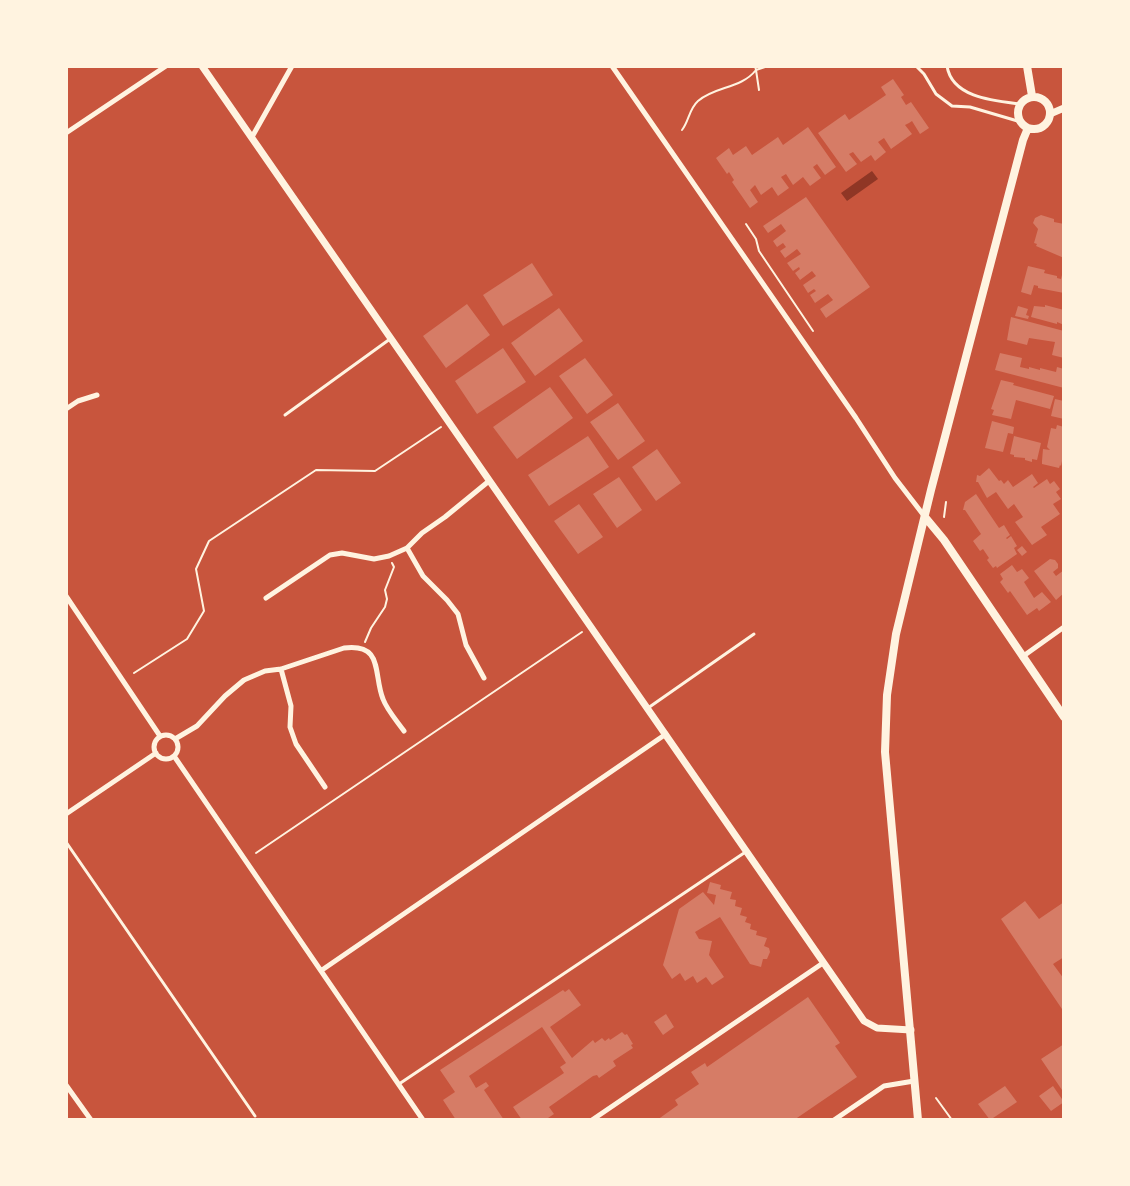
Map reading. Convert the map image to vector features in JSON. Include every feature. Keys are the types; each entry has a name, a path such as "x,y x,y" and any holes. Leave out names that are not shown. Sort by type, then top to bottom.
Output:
{"main road":[{"path":"1028,66 1032,96"},
{"path":"1032,96 1046,101 1050,107 1048,122 1036,129 1028,128 1021,122 1018,116 1020,104 1032,96"},
{"path":"918,1120 885,752 887,695 896,634 925,517 1028,128"},
{"path":"925,517 944,540 1064,717"}],"street":[{"path":"66,133 166,66"},
{"path":"202,66 864,1021 877,1028 911,1030"},
{"path":"252,137 292,66"},
{"path":"612,66 856,418 895,478 925,517"},
{"path":"1050,114 1064,108"},
{"path":"66,409 78,401 97,395"},
{"path":"266,598 330,555 342,553 374,559 389,556 407,548 422,533 489,481"},
{"path":"407,548 423,576 458,614 465,645 484,678"},
{"path":"66,596 160,736"},
{"path":"1022,657 1064,627"},
{"path":"175,739 197,726 225,696 244,680 266,671 282,669 344,648 363,648 372,656 378,668 378,684 383,701 404,731"},
{"path":"282,669 291,706 290,727 296,744 325,787"},
{"path":"322,970 666,734"},
{"path":"167,735 175,739 178,746 174,756 167,759 156,753 154,746 160,736 167,735"},
{"path":"66,814 156,753"},
{"path":"174,756 423,1120"},
{"path":"592,1120 823,963"},
{"path":"834,1120 884,1086 915,1081"},
{"path":"66,1085 91,1120"}],"lane":[{"path":"916,66 924,74 936,94 952,106 970,106 1021,122"},
{"path":"947,66 948,75 960,87 984,100 1020,104"},
{"path":"285,415 391,338"},
{"path":"648,708 754,634"},
{"path":"66,842 255,1116"},
{"path":"399,1084 747,851"}],"path":[{"path":"755,66 759,90"},
{"path":"682,130 691,110 700,99 737,86 756,70 768,66"},
{"path":"746,224 756,239 759,251 813,331"},
{"path":"134,673 187,639 204,611 196,569 209,541 316,470 375,471 449,422"},
{"path":"944,517 946,502"},
{"path":"363,648 371,628 385,607 387,599 385,590 394,567 391,561"},
{"path":"256,853 592,626"},
{"path":"936,1098 952,1120"}],"shaded area":[{"path":"872,171 878,179 847,201 841,193"}],"building":[{"path":"893,79 904,95 901,97 906,105 911,102 929,128 920,134 912,121 905,125 912,134 891,149 884,138 878,142 886,152 875,161 871,155 861,162 853,152 849,154 857,164 846,172 818,133 845,114 849,120 886,95 881,87"},
{"path":"808,127 836,167 825,175 817,164 813,167 821,178 810,186 803,177 793,185 786,174 781,177 789,188 778,196 772,187 761,195 755,185 750,190 758,202 750,208 732,182 734,180 729,172 727,174 716,158 729,148 733,155 746,146 752,155 778,137 783,145"},
{"path":"806,197 870,287 826,318 820,309 833,300 828,294 815,303 810,295 816,291 814,289 808,293 803,285 816,276 812,271 800,280 795,273 800,269 799,267 793,271 787,263 801,254 797,249 785,258 780,251 786,247 783,243 777,247 773,241 786,231 781,224 768,233 763,226"},
{"path":"1041,215 1064,224 1064,258 1034,243 1038,229 1033,223 1035,218"},
{"path":"532,263 553,295 503,326 483,295"},
{"path":"1028,266 1045,270 1044,273 1061,279 1064,275 1064,293 1038,288 1034,285 1031,295 1021,292"},
{"path":"467,304 490,335 446,368 423,336"},
{"path":"1045,305 1064,310 1064,325 1031,317 1034,306 1045,307"},
{"path":"1018,306 1028,309 1026,315 1029,316 1028,319 1015,316"},
{"path":"559,308 583,341 535,376 511,343"},
{"path":"1011,317 1064,331 1064,358 1052,355 1055,342 1029,338 1027,345 1007,340"},
{"path":"503,348 526,382 477,414 455,381"},
{"path":"1000,353 1022,358 1020,367 1056,372 1057,367 1064,369 1064,388 995,370"},
{"path":"585,358 613,395 587,414 559,376"},
{"path":"1001,380 1054,396 1050,409 1016,400 1011,419 992,415 994,410 991,409"},
{"path":"550,387 573,418 517,459 493,427"},
{"path":"1055,399 1064,401 1064,419 1051,416"},
{"path":"618,403 645,441 618,460 590,422"},
{"path":"992,421 1014,427 1013,434 1008,433 1003,452 985,448"},
{"path":"1057,425 1064,427 1064,456 1059,468 1042,464 1043,449 1050,450 1047,447 1051,428 1056,429"},
{"path":"588,436 609,467 549,506 528,475"},
{"path":"1014,436 1041,443 1037,460 1032,459 1032,462 1010,454"},
{"path":"657,449 681,483 656,501 632,467"},
{"path":"989,468 999,481 1001,480 1004,484 1008,480 1013,487 1032,474 1038,483 1034,488 1047,479 1050,484 1054,481 1060,489 1056,492 1061,499 1053,504 1060,514 1041,527 1047,535 1032,545 1015,522 1023,517 1014,504 1008,509 996,492 987,498 976,482 977,475 980,476"},
{"path":"619,477 642,510 617,528 593,494"},
{"path":"976,494 999,528 1004,525 1010,535 1006,538 1011,536 1017,546 1014,548 1017,554 997,568 996,566 993,568 983,549 980,551 973,541 981,534 963,510 965,502"},
{"path":"579,504 603,537 578,554 554,521"},
{"path":"1022,546 1027,552 1022,556 1017,550"},
{"path":"1050,559 1055,560 1058,564 1058,568 1053,572 1056,576 1064,570 1064,593 1056,600 1034,571"},
{"path":"1012,565 1017,572 1022,569 1029,578 1024,582 1034,598 1042,592 1051,602 1039,611 1037,608 1027,615 1010,591 1008,593 1000,582 1003,579 1000,574"},
{"path":"710,882 721,885 720,889 732,892 730,899 736,900 735,906 742,908 740,915 747,917 745,922 751,924 750,929 757,931 756,935 767,938 764,946 769,948 770,952 767,959 763,959 761,967 750,964 720,917 695,932 699,939 712,941 709,955 724,977 712,985 706,977 697,983 693,976 685,981 680,973 672,979 663,965 679,909 703,892 714,905 716,895 707,893"},
{"path":"1025,901 1039,919 1064,902 1064,957 1053,964 1064,979 1064,1012 1001,919"},
{"path":"569,989 581,1005 550,1027 572,1058 593,1040 595,1043 602,1038 605,1041 609,1038 610,1040 622,1032 627,1034 633,1048 613,1061 616,1066 599,1078 597,1075 593,1076 549,1107 554,1114 545,1120 522,1120 513,1107 564,1073 560,1067 566,1063 542,1027 469,1076 476,1088 486,1082 489,1086 484,1090 504,1120 456,1120 443,1100 455,1092 440,1070 563,990 565,992"},
{"path":"808,997 840,1043 835,1046 857,1077 794,1120 657,1120 678,1105 675,1100 699,1084 691,1072 705,1063 707,1067"},
{"path":"666,1014 674,1027 663,1035 654,1022"},
{"path":"1064,1044 1064,1093 1041,1059"},
{"path":"1005,1086 1017,1102 990,1120 978,1104"},
{"path":"1053,1086 1064,1102 1051,1111 1039,1096"}]}
